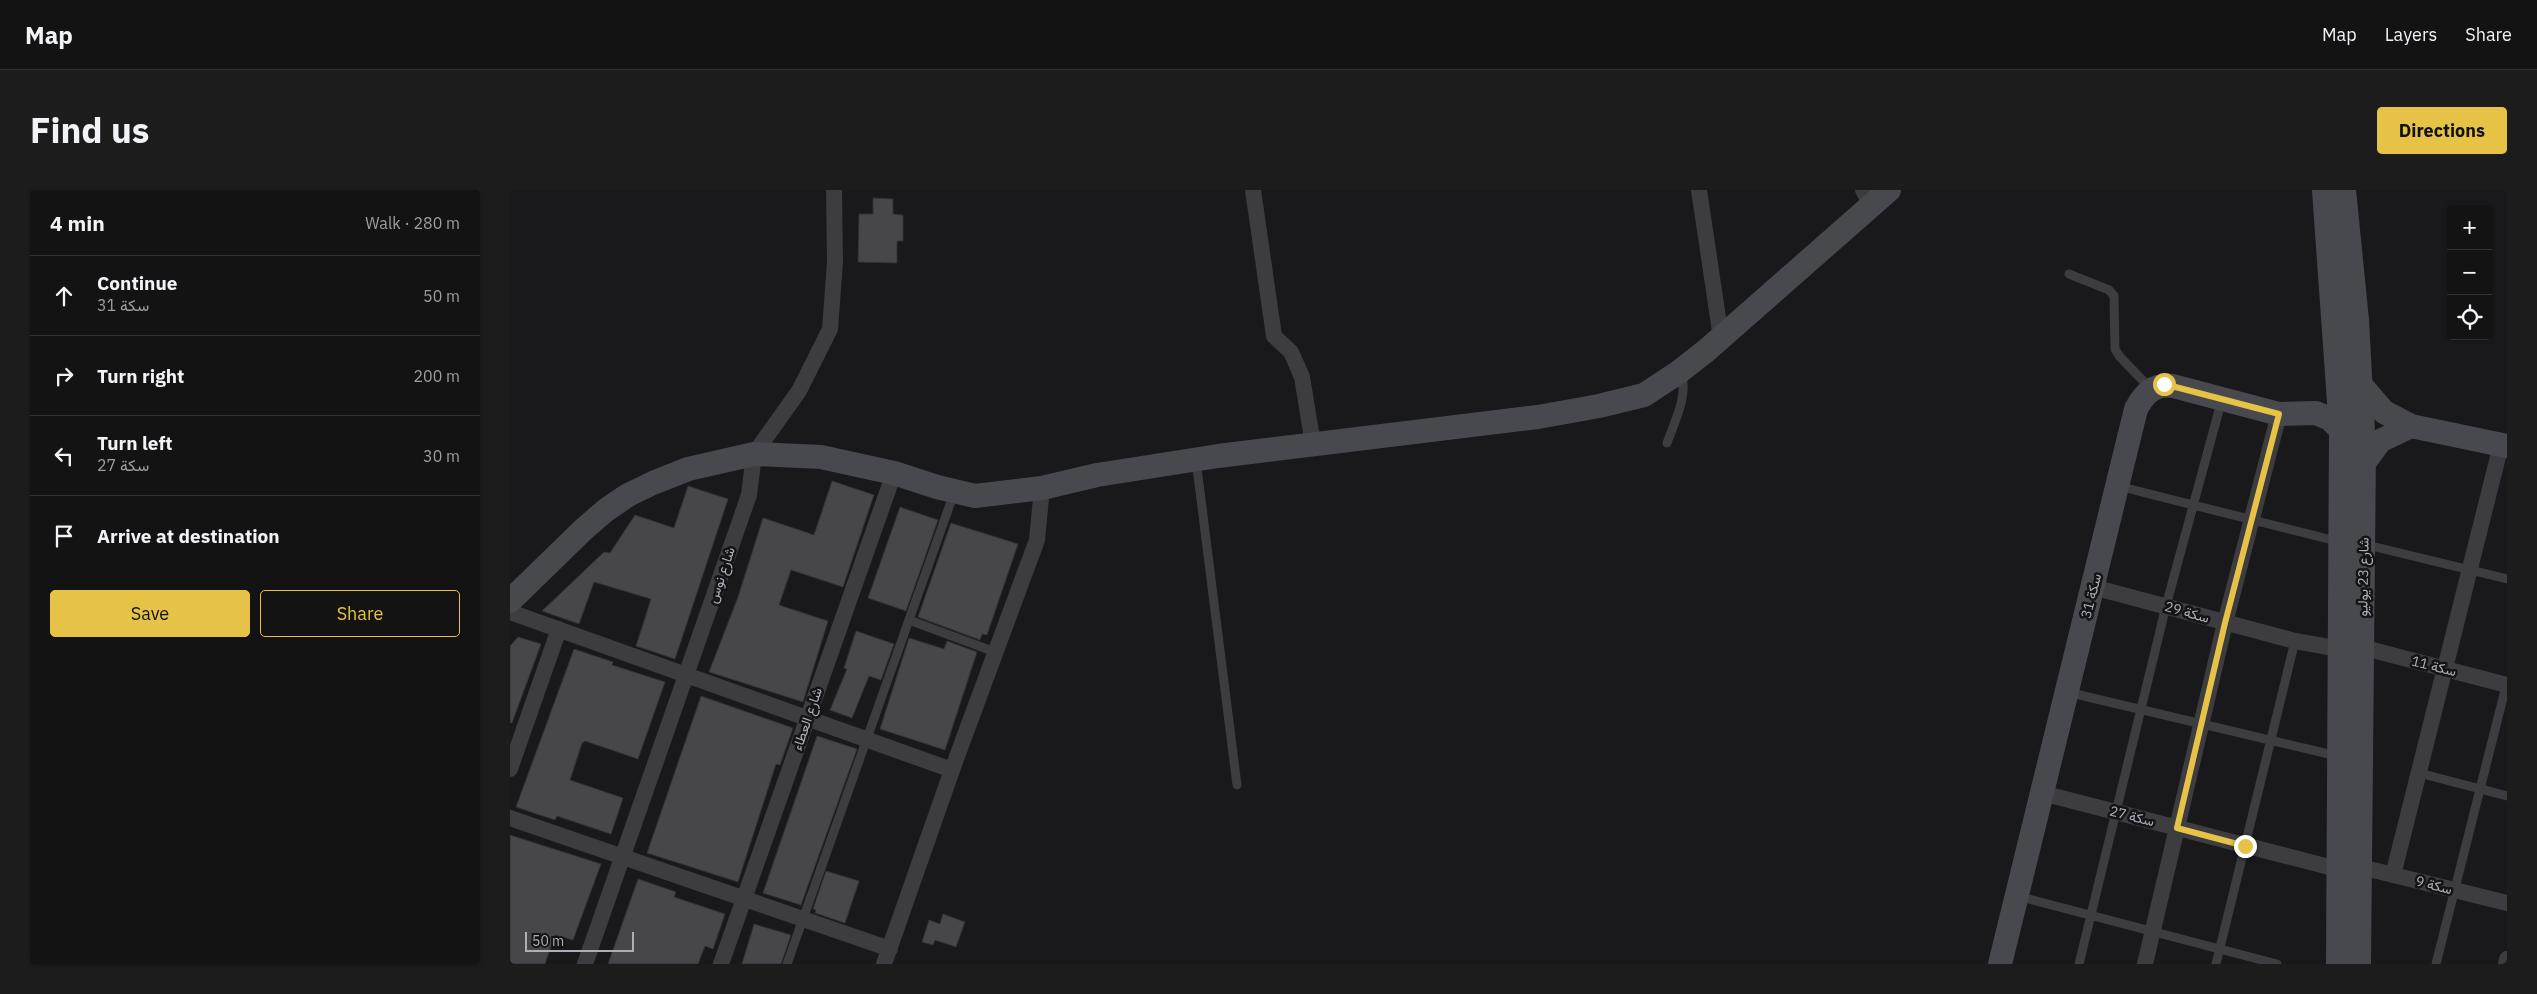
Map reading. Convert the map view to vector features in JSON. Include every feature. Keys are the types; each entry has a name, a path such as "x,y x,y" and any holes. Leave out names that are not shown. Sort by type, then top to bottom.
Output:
{"street":[{"name":"شارع نوس","path":"585,964 749,495 754,454 799,391 830,329 835,262 834,190"},
{"path":"1253,190 1274,336 1291,352 1302,377 1312,444"},
{"path":"1699,190 1721,338"},
{"name":"شارع 23 يوليو","path":"2324,190 2349,380 2364,463 2352,543"},
{"name":"شارع 23 يوليو","path":"2344,190 2357,320 2341,430 2352,543 2351,648 2361,867 2359,964"},
{"path":"510,601 584,529 606,510 628,495 653,482 688,469 754,454 821,457 894,473 955,492 975,496 1042,488 1097,475 1196,460 1538,417 1599,406 1644,395 1679,372 1721,338 1874,195"},
{"path":"2308,413 2349,380 2384,412 2411,426 2504,443 2444,669 2393,875"},
{"path":"2151,389 2164,384 2279,414 2308,413 2330,419 2341,430"},
{"name":"سكة 31","path":"2000,964 2136,409 2141,399 2151,389"},
{"path":"2145,964 2225,623 2279,414"},
{"path":"2364,463 2380,441 2411,426"},
{"name":"شارع العطاء","path":"721,964 894,473"},
{"path":"510,818 803,919 887,956 952,770 1037,540 1042,488"},
{"name":"سكة 29","path":"2093,587 2295,641 2351,648"},
{"path":"510,612 952,770"},
{"path":"510,769 559,629"},
{"name":"شارع 23 يوليو","path":"2338,964 2337,869 2340,756 2351,648"},
{"name":"سكة 11","path":"2351,648 2507,684"},
{"name":"سكة 27","path":"2042,793 2337,869"},
{"name":"سكة 9","path":"2361,867 2507,903"},
{"path":"2506,964 2507,959"}],"lane":[{"path":"2069,274 2109,290 2114,296 2115,349 2120,357 2151,389"},
{"path":"1667,444 1683,393 1684,382 1679,372"},
{"path":"2078,964 2166,606 2222,399"},
{"path":"1196,460 1237,784"},
{"path":"2118,486 2253,520 2507,579"},
{"path":"787,964 955,492"},
{"path":"909,620 996,652"},
{"path":"2216,964 2295,641"},
{"path":"2436,964 2507,684"},
{"path":"2067,692 2140,711 2340,756"},
{"path":"2419,773 2507,796"},
{"path":"2017,896 2277,964"}],"building":[{"path":"873,198 893,199 893,214 903,215 903,241 897,241 897,263 858,262 859,214 873,214"},
{"path":"832,481 874,495 843,587 791,570 779,605 828,621 803,702 709,672 738,597 763,518 814,535"},
{"path":"688,486 728,499 675,659 636,646 651,599 594,582 579,624 542,611 604,552 610,553 635,515 674,528"},
{"path":"900,507 938,520 906,611 868,598"},
{"path":"951,523 1018,544 987,635 982,634 980,640 918,617"},
{"path":"856,631 894,644 881,680 869,676 852,718 830,710 847,669 844,668"},
{"path":"518,637 541,644 512,723 510,723 510,646"},
{"path":"909,638 944,649 947,641 977,652 945,750 880,729"},
{"path":"574,649 613,662 612,665 665,682 638,759 585,741 582,743 570,780 623,798 611,834 557,816 555,820 516,807"},
{"path":"701,696 793,728 780,765 776,764 738,882 647,853"},
{"path":"817,736 857,749 801,905 763,893"},
{"path":"510,835 601,864 573,940 555,935 545,964 510,964"},
{"path":"826,871 859,881 845,923 815,913 816,910 813,909"},
{"path":"638,879 676,892 674,897 725,914 713,949 705,946 698,964 608,964"},
{"path":"943,914 965,922 956,947 935,940 933,945 922,942 929,920 940,924"},
{"path":"754,924 791,935 781,964 742,964"}],"route":[{"path":"2164,384 2279,414 2225,623 2177,828 2245,846"}]}
